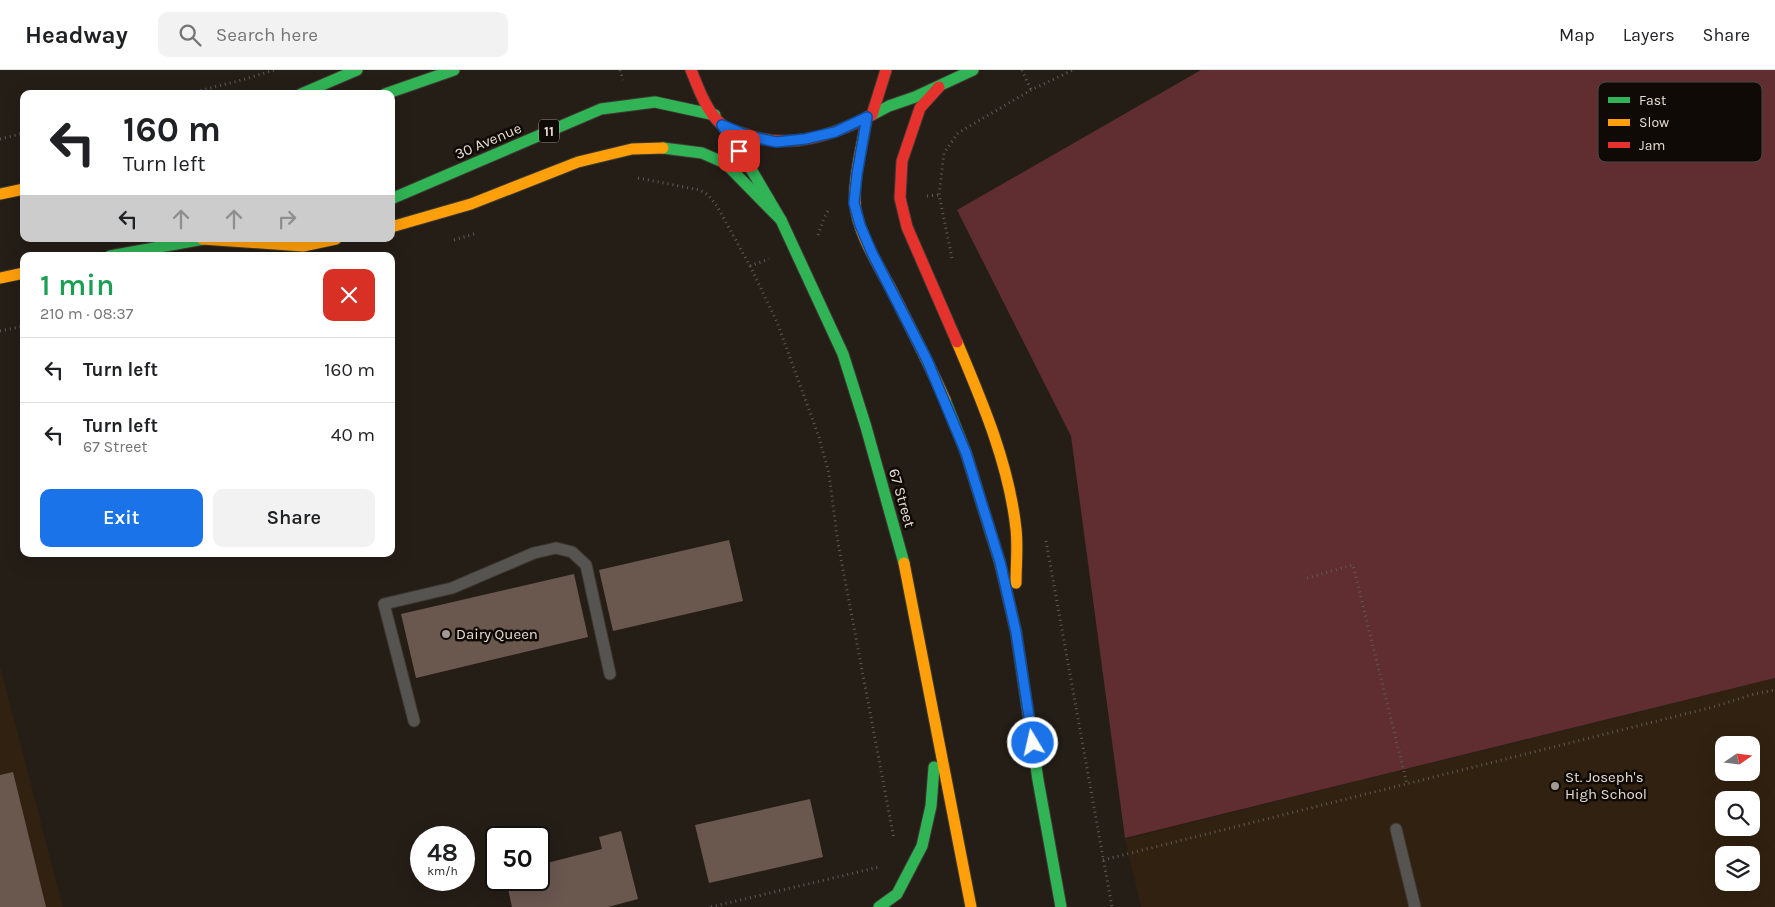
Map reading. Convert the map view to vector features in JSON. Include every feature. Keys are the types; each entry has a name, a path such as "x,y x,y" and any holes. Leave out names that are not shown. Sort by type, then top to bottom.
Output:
{"main road":[{"path":"311,90 357,70"},
{"path":"395,91 454,70"},
{"name":"67 Street","path":"691,70 718,120 748,164 781,220 843,354 901,548 972,907"},
{"path":"886,70 870,116 857,174 854,203 860,225 872,253 927,360 966,453 1000,562 1016,632 1038,780 1061,907"},
{"path":"870,116 973,70"},
{"path":"938,87 920,108 911,131 902,161 900,198 907,227 979,394 1003,466 1015,524 1016,632"},
{"name":"30 Avenue","path":"395,197 601,109 655,102 718,120 748,136 776,142 805,139 835,132 870,116"},
{"path":"395,226 471,204 578,162 632,149 667,148 702,153 725,163 781,220"},
{"path":"0,194 20,190"},
{"path":"132,252 187,242"},
{"path":"246,242 303,246 322,242"},
{"path":"0,278 20,274"},
{"path":"879,907 897,894 922,846 931,806 937,733"}],"lane":[{"path":"414,721 384,604 452,588 534,553 556,548 572,552 586,565 610,674"},
{"path":"1396,829 1416,907"}],"path":[{"path":"202,90 274,70"},
{"path":"620,70 623,82"},
{"path":"1022,70 1031,90 1072,70"},
{"path":"0,139 20,134"},
{"path":"634,177 700,190 708,195 717,206 750,266 777,322 819,437 829,474 838,543 895,842"},
{"path":"815,239 819,234 827,210 834,207"},
{"path":"750,266 772,258"},
{"path":"0,331 20,327"},
{"path":"1307,578 1353,565 1407,784"},
{"path":"1104,860 1775,690"},
{"path":"712,907 879,867 886,861"},
{"path":"879,867 884,872"}],"shaded area":[{"path":"1201,70 1775,70 1775,678 1125,838 1071,436 957,210"},
{"path":"0,666 63,907 0,907"},
{"name":"St. Joseph's High School","path":"1775,678 1775,907 1141,907 1125,839"}],"building":[{"path":"729,540 743,601 613,631 599,570"},
{"path":"574,574 588,637 416,678 401,614"},
{"path":"13,772 46,907 0,907 0,775"},
{"path":"810,799 823,857 709,883 695,825"},
{"path":"621,831 638,899 608,907 512,907 508,891 550,891 550,862 602,849 599,837"}],"traffic: fast":[{"path":"310,90 357,70"},
{"path":"395,91 454,70"},
{"path":"872,115 973,70"},
{"path":"395,197 601,109 655,102 715,115"},
{"path":"722,125 748,164 781,220 843,354 866,427 904,563"},
{"path":"663,148 702,153 725,163 781,220"},
{"path":"132,252 187,242"},
{"path":"945,400 966,453 1000,563 1016,632 1038,780 1061,907"},
{"path":"879,907 897,894 922,846 931,806 934,767"}],"traffic: slow":[{"path":"867,117 855,183 855,204 860,226 869,249 892,291 945,400"},
{"path":"395,226 471,204 578,162 632,149 663,148"},
{"path":"0,194 20,190"},
{"path":"245,242 303,246 322,242"},
{"path":"0,278 20,274"},
{"path":"957,342 985,410 1007,481 1017,536 1016,583"},
{"path":"904,563 971,907"}],"traffic: jam":[{"path":"691,70 707,106 723,126 734,131 776,141 809,139 825,135 872,115 886,70"},
{"path":"939,87 920,108 902,161 900,198 907,227 957,342"}],"place":[{"name":"Dairy Queen","path":"446,634"},
{"name":"St. Joseph's High School","path":"1555,786"}],"route":[{"path":"739,151 722,125 748,136 776,142 805,139 835,132 867,117 854,203 860,225 872,253 927,360 966,453 1000,562 1016,632 1033,743"}]}
